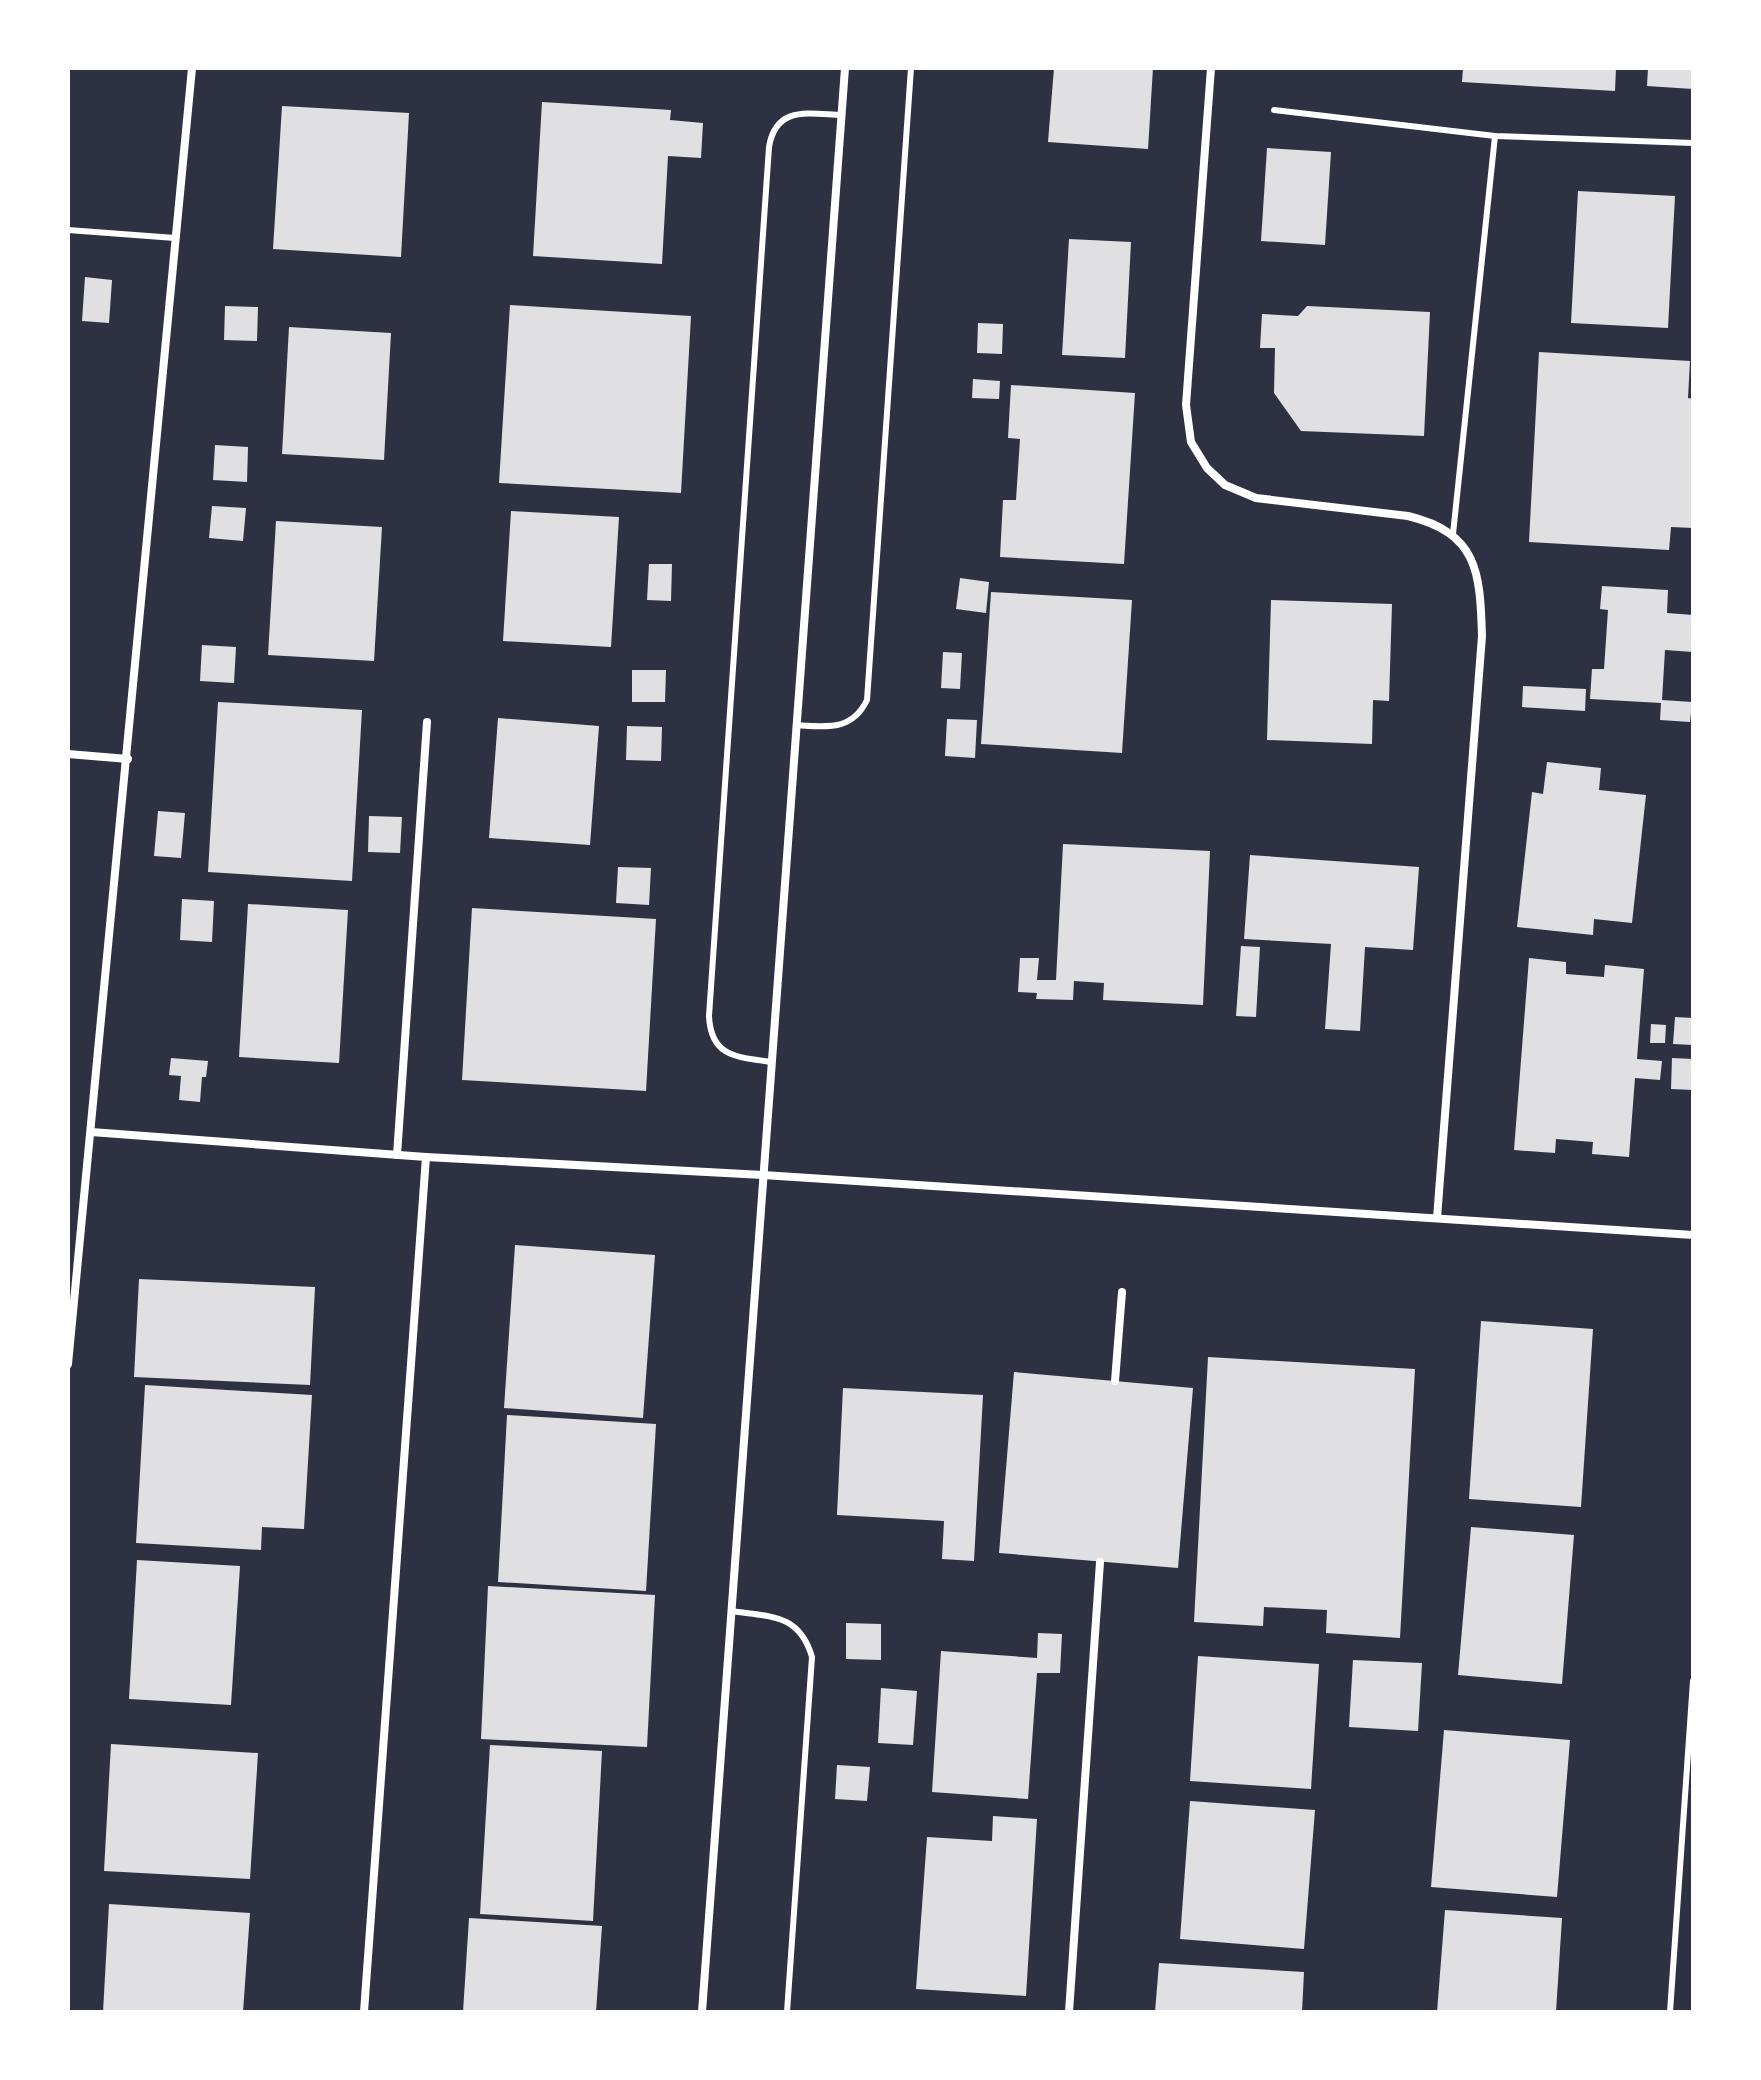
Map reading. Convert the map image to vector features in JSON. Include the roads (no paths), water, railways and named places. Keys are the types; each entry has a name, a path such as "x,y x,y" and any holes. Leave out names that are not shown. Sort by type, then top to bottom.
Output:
{"street":[{"path":"68,1364 192,68"},
{"path":"702,2012 845,68"},
{"path":"1211,68 1186,405 1191,442 1207,468 1225,485 1256,498 1408,516 1430,522 1453,534 1471,557 1481,592 1482,636 1437,1218"},
{"path":"397,1155 427,722"},
{"path":"68,754 128,759"},
{"path":"91,1132 426,1157 763,1175 1693,1235"},
{"path":"364,2012 426,1157"},
{"path":"1115,1381 1122,1292"},
{"path":"1069,2012 1100,1562"}],"lane":[{"path":"796,725 843,725 862,711 867,700 911,68"},
{"path":"1274,110 1495,136 1693,143"},
{"path":"772,1062 727,1053 713,1038 709,1016 768,163 771,136 783,119 796,114 842,115"},
{"path":"1453,534 1495,136"},
{"path":"68,230 175,238"},
{"path":"731,1611 789,1622 808,1642 812,1657 787,2012"},
{"path":"1670,2012 1693,1681"}]}
